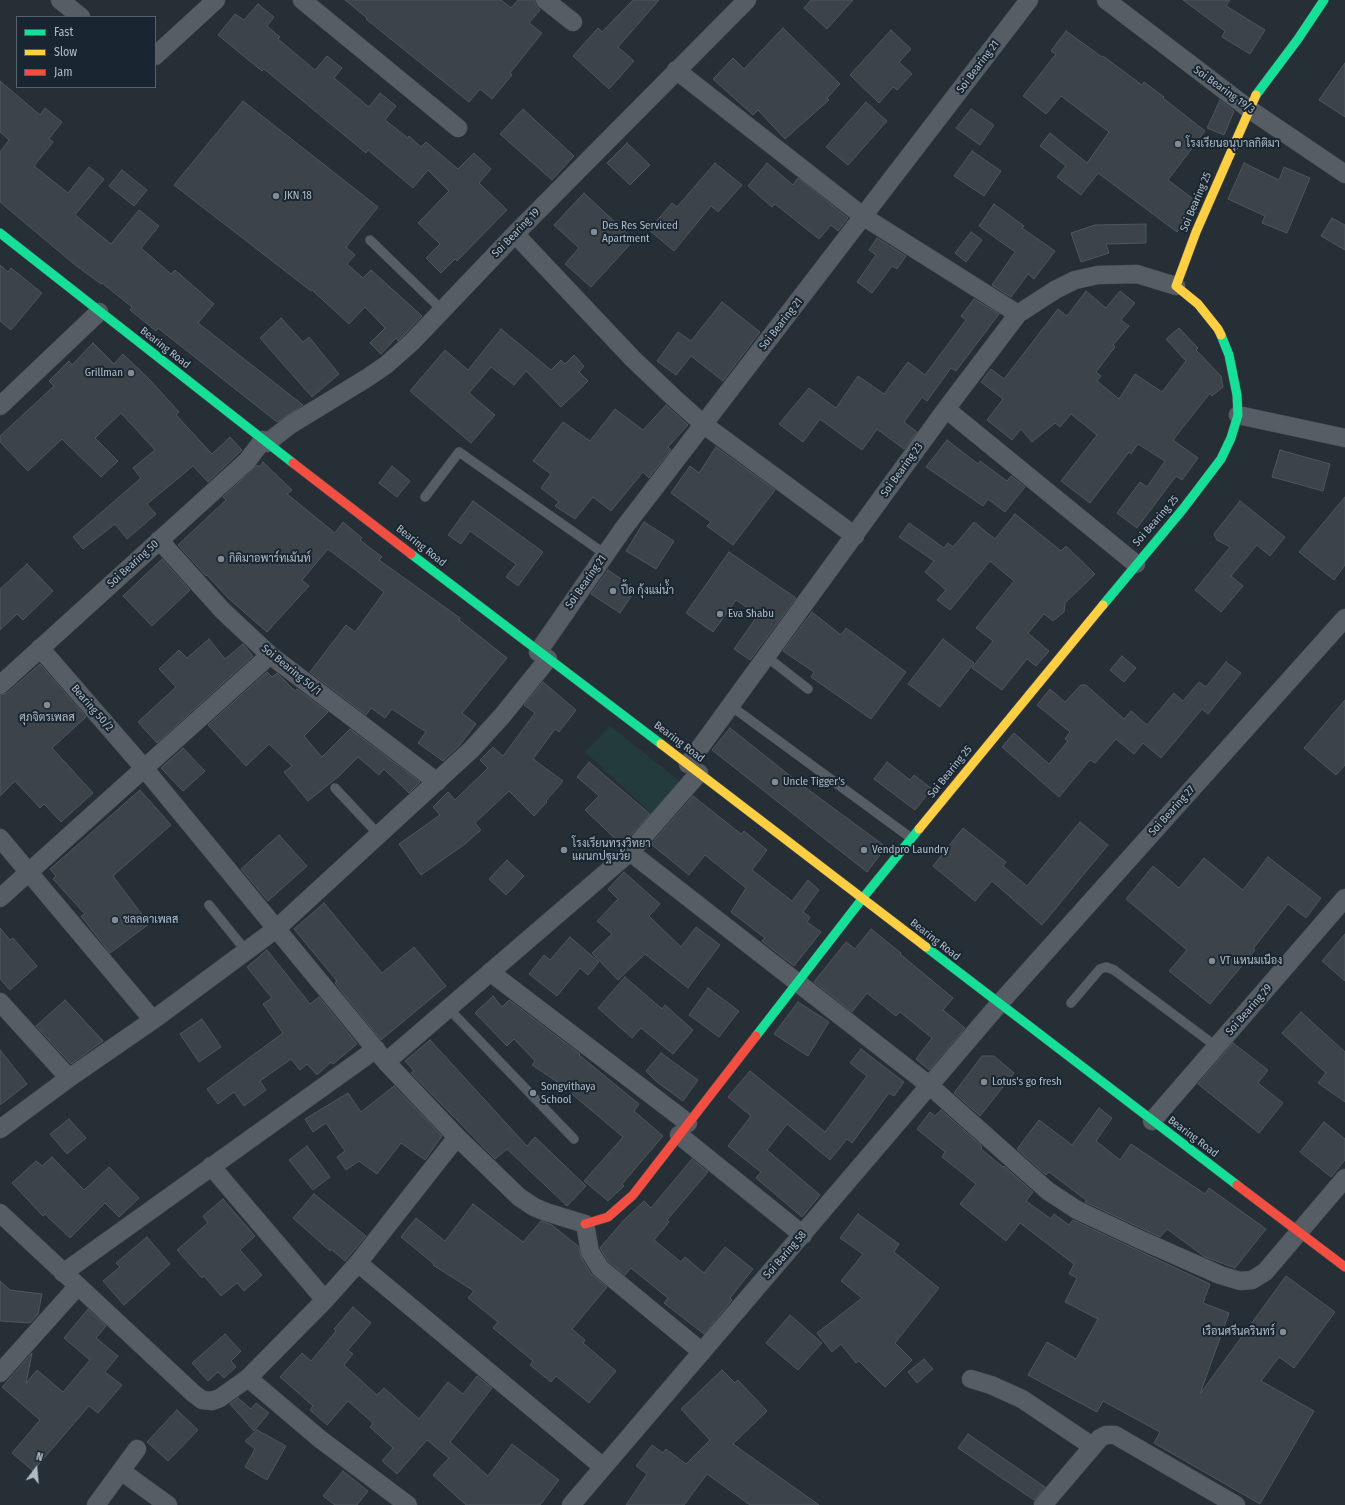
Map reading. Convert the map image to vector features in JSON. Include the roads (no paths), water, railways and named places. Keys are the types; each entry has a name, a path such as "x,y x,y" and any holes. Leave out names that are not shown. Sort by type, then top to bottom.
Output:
{"main road":[{"name":"Soi Bearing 25","path":"585,1224 608,1217 619,1209 633,1195 796,982 862,899 1136,564 1207,480 1221,459 1231,438 1238,415 1235,379 1229,355 1218,329 1198,304 1176,286 1196,232 1249,108 1260,88 1298,39 1324,0"},
{"name":"Bearing Road","path":"0,233 99,312 543,655 1345,1267"}],"street":[{"path":"60,0 80,16"},
{"path":"156,55 216,0"},
{"path":"302,0 458,128"},
{"path":"545,0 572,22"},
{"name":"Soi Bearing 19","path":"265,441 386,365 412,342 515,234 747,0"},
{"name":"Soi Bearing 21","path":"0,1129 69,1078 153,1020 276,929 472,749 543,655 605,554 1029,0"},
{"name":"Soi Bearing 19/3","path":"1106,0 1249,108 1345,174"},
{"path":"676,70 864,217 1018,314"},
{"path":"515,234 634,359 704,424 854,536"},
{"name":"Soi Bearing 23","path":"63,1273 210,1166 381,1055 448,1008 630,852 694,769 730,706 766,656 946,409 1018,314 1055,290 1075,280 1098,275 1137,274 1176,286"},
{"path":"0,406 99,312"},
{"path":"946,409 1136,564"},
{"path":"1238,415 1345,438"},
{"name":"Soi Bearing 50","path":"0,685 247,461 265,441"},
{"name":"Soi Bearing 50/1","path":"159,540 223,611 270,654 437,782"},
{"name":"Soi Bearing 27","path":"999,1004 1345,618"},
{"name":"Bearing 50/2","path":"40,648 144,768 381,1055 457,1137 519,1197 534,1207 546,1212 585,1224"},
{"path":"0,898 270,654"},
{"path":"0,838 153,1020"},
{"path":"630,852 929,1085 1048,1190 1077,1210 1141,1240 1220,1275 1240,1281 1252,1280 1265,1272 1345,1178"},
{"name":"Soi Bearing 29","path":"1152,1121 1345,898"},
{"path":"490,972 684,1129 803,1235"},
{"path":"0,1002 69,1078"},
{"name":"Soi Baring 58","path":"570,1505 803,1235 999,1004"},
{"path":"0,1213 77,1287 202,1400 212,1401 220,1398 248,1378 325,1300 358,1263 457,1137"},
{"path":"210,1166 325,1300"},
{"path":"585,1224 590,1252 600,1268 702,1352"},
{"path":"358,1263 603,1467"},
{"path":"0,1374 77,1287"},
{"path":"248,1378 320,1439 407,1505"},
{"path":"971,1379 991,1384 1022,1399 1092,1446"},
{"path":"1043,1505 1092,1446 1100,1438 1106,1435 1115,1435 1236,1505"},
{"path":"96,1505 138,1449"},
{"path":"121,1471 168,1505"}],"lane":[{"path":"370,240 442,310"},
{"path":"425,497 459,452 605,554"},
{"path":"766,656 808,689"},
{"path":"730,706 911,838"},
{"path":"335,788 379,835"},
{"path":"209,905 246,951"},
{"path":"1071,1002 1100,969 1106,967 1114,970 1217,1047"},
{"path":"448,1008 574,1139"}],"place":[{"name":"โรงเรียนอนุบาลกิติมา","path":"1178,144"},
{"name":"JKN 18","path":"276,196"},
{"name":"Des Res Serviced Apartment","path":"594,232"},
{"name":"Grillman","path":"131,373"},
{"name":"กิติมาอพาร์ทเม้นท์","path":"221,559"},
{"name":"ปื้ด กุ้งแม่น้ำ","path":"613,591"},
{"name":"Eva Shabu","path":"720,614"},
{"name":"ศุภจิตรเพลส","path":"47,705"},
{"name":"Uncle Tigger's","path":"775,782"},
{"name":"โรงเรียนทรงวิทยา แผนกปฐมวัย","path":"564,850"},
{"name":"Vendpro Laundry","path":"864,850"},
{"name":"ชลลดาเพลส","path":"115,920"},
{"name":"VT แหนมเนือง","path":"1212,961"},
{"name":"Lotus's go fresh","path":"984,1082"},
{"name":"Songvithaya School","path":"533,1093"},
{"name":"เรือนศรีนครินทร์","path":"1283,1332"}]}
